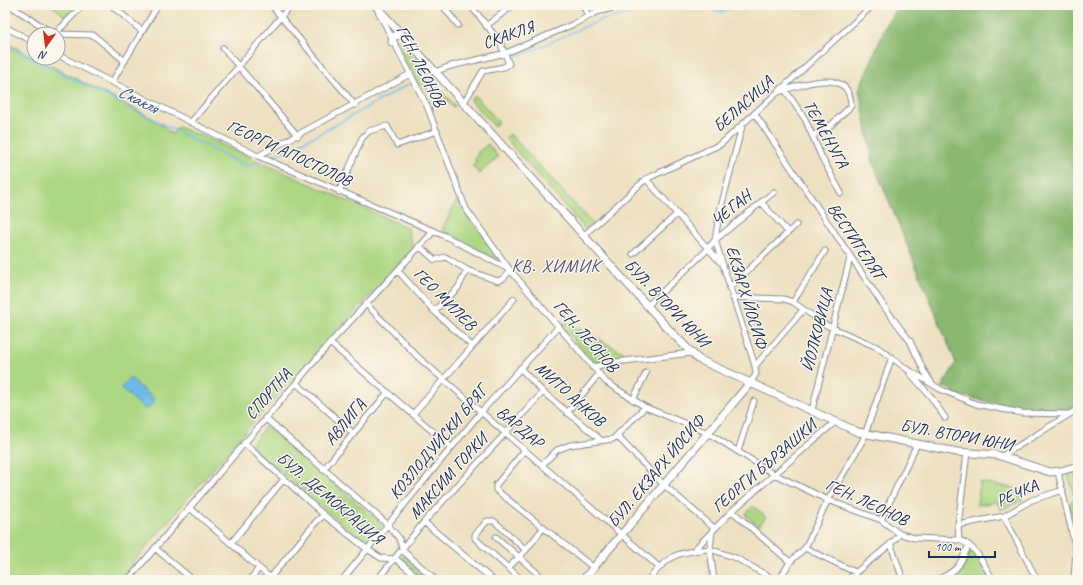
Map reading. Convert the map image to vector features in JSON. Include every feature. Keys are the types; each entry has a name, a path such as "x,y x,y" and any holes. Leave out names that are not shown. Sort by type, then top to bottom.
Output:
{"street":[{"path":"9,5 43,26"},
{"path":"63,26 83,5"},
{"path":"111,5 142,31"},
{"path":"112,82 158,5"},
{"path":"271,5 355,105"},
{"path":"191,122 238,65 291,5"},
{"name":"БУЛ. ВТОРИ ЮНИ","path":"375,5 463,104 691,353 706,362 835,422 866,434 967,453 986,453 1002,456 1042,470 1058,472"},
{"name":"ГЕН. ЛЕОНОВ","path":"375,5 437,131 466,209 510,270 559,326 598,375 633,400 708,434 774,474 828,500 881,520 900,534 915,538 959,540 969,545 976,552 993,580"},
{"path":"442,5 458,25"},
{"path":"463,104 483,71 504,67 509,64 506,53 500,42 470,5"},
{"path":"486,26 513,5"},
{"path":"582,5 589,16"},
{"path":"594,5 597,12"},
{"name":"СКАКЛЯ","path":"434,72 451,66 506,53 597,12 626,5"},
{"name":"БЕЛАСИЦА","path":"583,236 646,179 721,144 873,5"},
{"path":"5,28 26,38"},
{"path":"66,34 92,34 125,61"},
{"path":"392,42 394,36 401,35"},
{"path":"223,48 298,136"},
{"name":"ГЕОРГИ АПОСТОЛОВ","path":"66,58 258,156 434,232 510,270"},
{"path":"258,156 298,136 410,74"},
{"path":"777,93 814,80 834,82 847,89 851,97 851,106 829,126 814,135"},
{"name":"ТЕМЕНУГА","path":"785,90 814,135 822,158 841,193"},
{"name":"ВЕСТИТЕЛЯТ","path":"755,114 850,258 910,341 924,371 933,385"},
{"name":"ЕКЗАРХ ЙОСИФ","path":"742,125 718,216 715,240 755,366 756,374 751,382"},
{"path":"339,192 362,138 369,132 387,126 398,145 437,131"},
{"path":"646,179 722,264"},
{"name":"ЧЕГАН","path":"647,306 706,252 715,240 774,192"},
{"path":"761,202 788,232"},
{"path":"633,254 677,214"},
{"path":"729,288 796,225"},
{"name":"СПОРТНА","path":"128,580 330,343 367,305 419,246 434,232"},
{"path":"419,246 435,260 445,257 467,270 498,281 504,278 510,270"},
{"path":"793,302 825,251"},
{"name":"ЙОЛКОВИЦА","path":"812,410 831,328 850,258"},
{"path":"434,311 458,288 467,270"},
{"name":"ГЕО МИЛЕВ","path":"398,271 434,311 472,346"},
{"path":"732,297 784,299 793,302 831,328 878,347 907,369 933,385 976,404 1002,410 1039,415 1069,414"},
{"path":"413,414 514,299"},
{"name":"ВАРДАР","path":"367,305 418,357 506,434 543,464 659,567"},
{"path":"755,366 803,310"},
{"name":"КОЗЛОДУЙСКИ БРЯГ","path":"342,580 451,447 559,326"},
{"path":"330,343 451,447"},
{"path":"592,367 616,362 691,353"},
{"path":"779,580 790,562 805,548 828,500 866,434 892,357"},
{"name":"МИТО АНКОВ","path":"520,368 543,392 601,440"},
{"path":"907,369 932,397 945,418"},
{"path":"633,400 646,373"},
{"path":"567,413 598,375"},
{"name":"БУЛ. ЕКЗАРХ ЙОСИФ","path":"583,580 751,382"},
{"path":"296,383 354,434"},
{"name":"АВЛИГА","path":"324,470 388,392"},
{"name":"МАКСИМ ГОРКИ","path":"377,580 424,522 543,392"},
{"path":"738,451 754,401"},
{"path":"543,464 557,450 570,445 613,439 645,406"},
{"path":"1002,456 1078,409"},
{"name":"БУЛ. ДЕМОКРАЦИЯ","path":"265,418 387,524 399,538 403,551 436,580"},
{"name":"ГЕОРГИ БЪРЗАШКИ","path":"693,550 732,511 835,422"},
{"path":"617,436 664,484 713,530 710,549 714,580"},
{"name":"БУЛ. ДЕМОКРАЦИЯ","path":"244,443 324,515 367,549 378,557 393,560 396,559 420,580"},
{"path":"881,520 917,444"},
{"path":"525,450 495,487 594,568"},
{"path":"959,540 958,525 967,453"},
{"path":"1074,580 1076,550 1058,472 1078,466"},
{"path":"231,544 284,479"},
{"name":"РЕЧКА","path":"958,525 1004,516 1032,500 1063,490"},
{"path":"190,508 271,579 316,522 324,515"},
{"path":"732,511 790,562"},
{"path":"1004,516 1037,580"},
{"path":"522,580 476,538 475,535 487,521 494,521 526,550"},
{"path":"424,522 493,580"},
{"path":"508,568 526,550 544,528"},
{"path":"848,580 855,572 891,545 900,534"},
{"path":"496,537 518,558 545,580"},
{"path":"891,545 903,580"},
{"path":"937,580 952,573 959,567 969,545"},
{"path":"155,548 193,580"},
{"path":"805,548 855,572"},
{"path":"648,580 670,557 681,552 710,549 736,558 775,580"},
{"path":"250,580 259,568"}],"green space":[{"path":"51,5 79,5 67,18"},
{"path":"900,5 1078,5 1078,405 1051,411 1018,408 955,394 952,393 953,390 944,387 941,388 956,363 873,163 859,90 888,21"},
{"path":"397,41 455,106 453,107 430,86 427,89 416,82 395,42"},
{"path":"5,42 26,53 26,66 51,66 154,119 172,134 178,127 197,135 198,134 408,228 413,249 254,421 118,580 11,580 5,573"},
{"path":"475,96 499,122 494,126 470,100"},
{"path":"510,134 593,224 586,230 505,138"},
{"path":"488,144 498,157 479,174 472,165 476,161 474,158 478,155 477,153"},
{"path":"458,198 463,210 498,255 495,258 442,230"},
{"path":"566,322 623,352 626,357 593,362 562,327"},
{"path":"266,426 383,525 366,544 250,446"},
{"path":"1078,469 1078,539 1069,504 1075,498 1068,475 1069,472"},
{"path":"980,482 1014,488 1023,500 1000,510 997,502 977,505"},
{"path":"753,506 766,517 759,526 745,515"},
{"path":"970,549 974,550 992,580 942,580 961,567"},
{"path":"404,555 433,580 425,580 401,559"}],"water":[{"path":"130,378 155,400 146,410 121,388"}],"waterway":[{"name":"Скакля","path":"511,58 534,50 602,20 637,12 655,5"},
{"name":"Скакля","path":"704,5 715,11 723,12 729,9 730,5"},
{"name":"Скакля","path":"5,45 242,164 249,166 261,161"},
{"name":"Скакля","path":"271,157 315,136 411,83"}],"district":[{"name":"КВ. ХИМИК","path":"556,266"}]}
